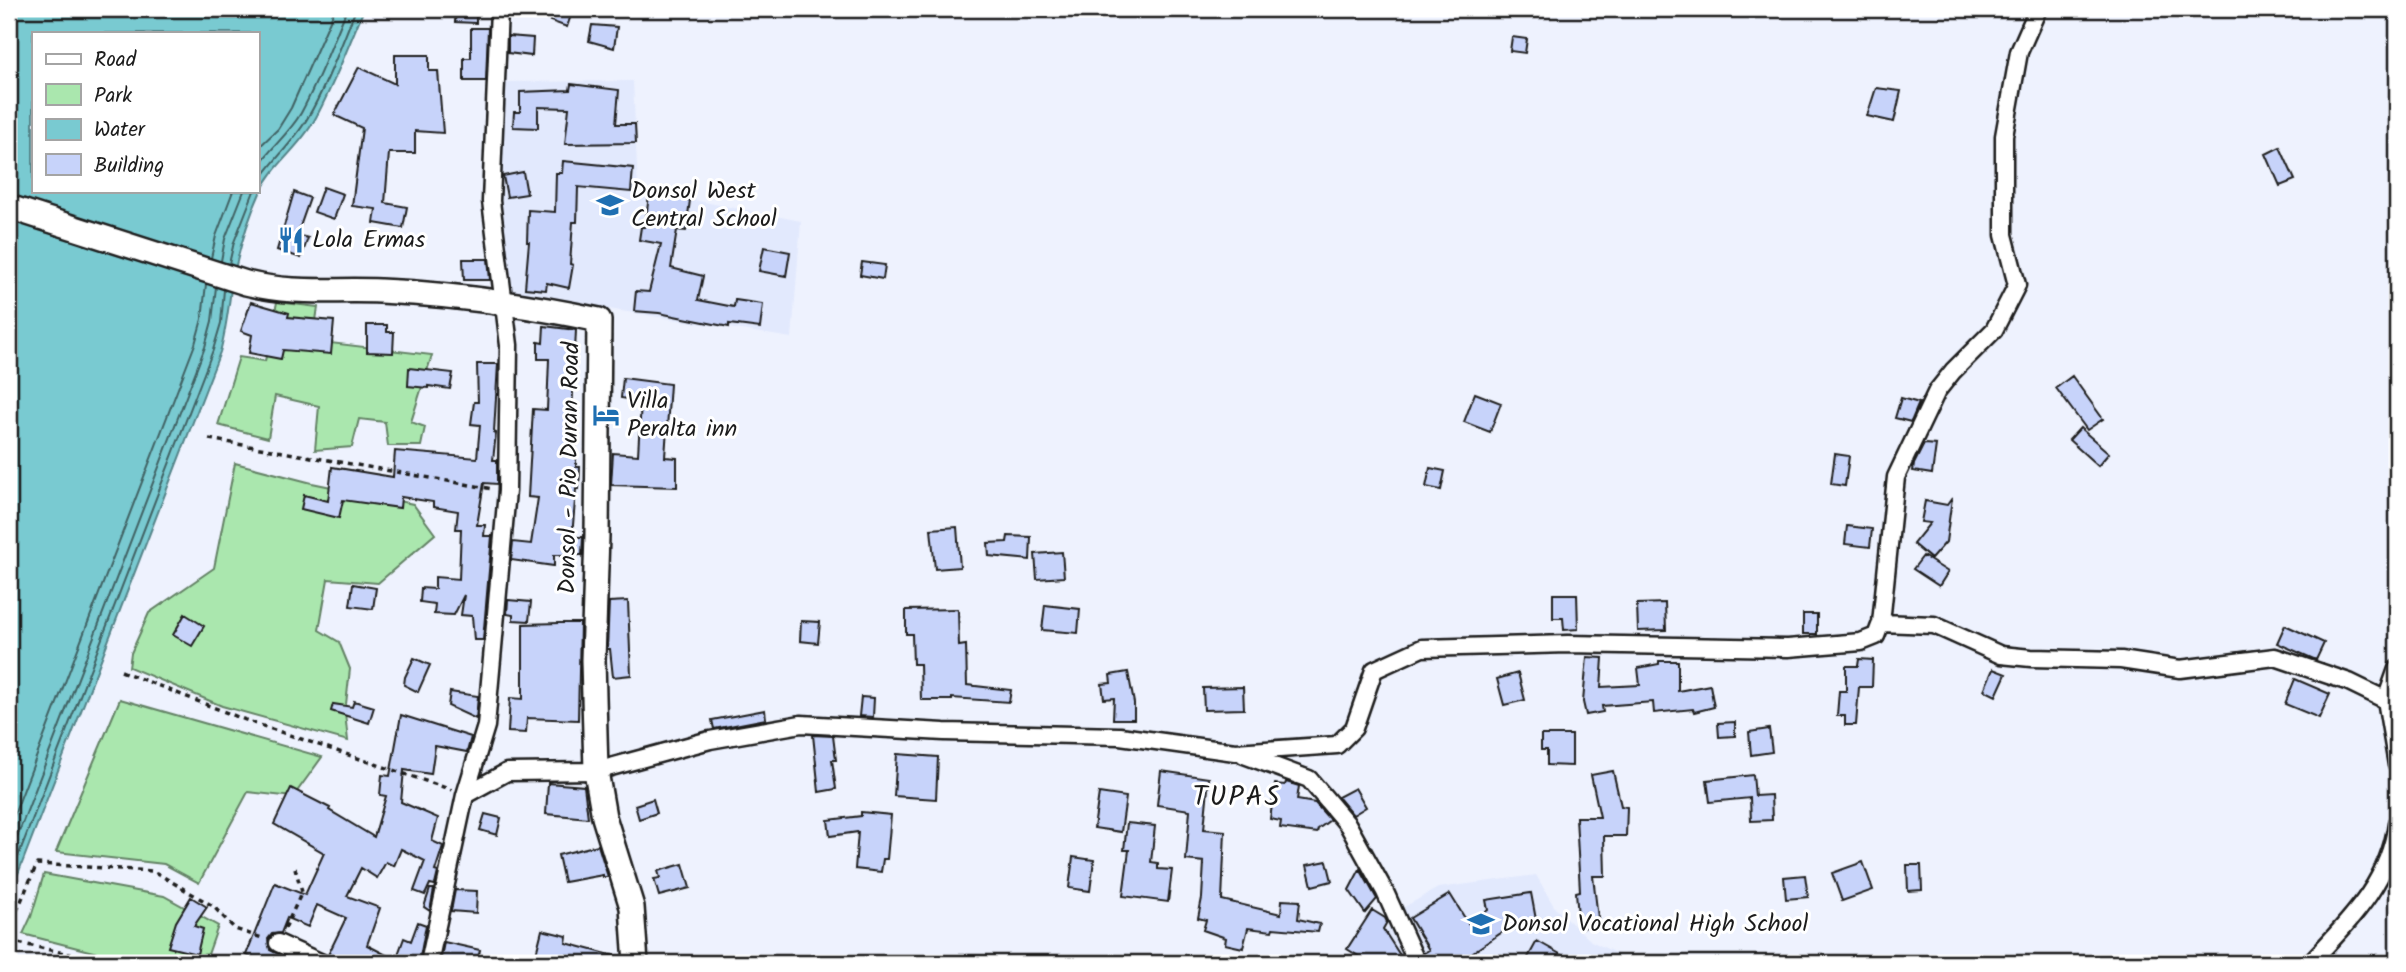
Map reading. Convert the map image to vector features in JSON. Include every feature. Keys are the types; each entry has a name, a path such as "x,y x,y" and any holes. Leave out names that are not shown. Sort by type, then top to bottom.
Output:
{"main road":[{"name":"Donsol - Pio Duran Road","path":"9,207 246,283 289,291 380,291 504,303 599,320 593,660 596,771 604,817 632,908 636,963"}],"street":[{"path":"429,963 465,795 486,726 507,491 509,345 491,201 499,9"},
{"path":"465,795 508,772 596,771 710,740 801,724 944,732 1120,736 1235,752 1337,745 1354,728 1374,670 1422,648 1568,644 1788,648 1861,642 1876,636 1881,623 1896,477 1937,391 1994,330 2017,285 2004,234 2004,136 2019,52 2038,9"},
{"path":"1881,623 1934,625 2001,654 2031,659 2121,660 2180,668 2275,657 2349,682 2386,700"},
{"path":"2397,669 2386,700 2397,765"},
{"path":"1235,752 1309,779 1348,825 1385,891 1417,963"},
{"path":"2310,963 2359,911 2381,878 2395,840 2397,823"},
{"path":"278,943 322,963"}],"path":[{"path":"209,439 507,491"},
{"path":"121,671 248,722 465,795"},
{"path":"9,929 37,864 153,871 213,906 236,929 278,943"},
{"path":"265,963 278,943 302,892 295,868"},
{"path":"9,941 110,963"}],"shaded area":[{"name":"Donsol West Central School","path":"633,81 638,189 801,221 792,338 507,293 499,188 503,82"},
{"name":"Donsol Vocational High School","path":"1536,875 1555,908 1591,941 1626,958 1693,958 1702,963 1356,963 1404,907 1438,888"}],"green space":[{"path":"277,302 318,307 313,341 432,355 411,422 425,427 421,446 388,446 385,422 359,419 352,447 315,450 319,406 275,396 268,438 218,425 239,357 265,361"},
{"path":"235,463 312,483 413,504 435,534 378,583 328,579 319,630 339,642 350,669 345,713 348,741 222,706 129,667 131,653 149,613 214,568"},
{"path":"120,699 322,757 293,797 248,792 199,883 164,864 56,852"},
{"path":"44,874 164,896 218,926 205,963 136,963 23,934"}],"water":[{"path":"9,9 364,9 314,121 260,193 236,264 220,352 9,897"}],"building":[{"path":"456,9 476,9 476,23 455,22"},
{"path":"554,9 573,9 567,27 550,21"},
{"path":"592,25 617,27 614,48 589,41"},
{"path":"471,28 488,28 486,81 464,81 464,58 471,58"},
{"path":"508,36 533,38 532,56 508,53"},
{"path":"1512,37 1527,39 1525,53 1510,51"},
{"path":"395,55 429,55 429,71 438,71 443,133 415,131 415,153 389,153 385,203 407,207 403,228 374,223 376,209 352,206 362,128 334,115 359,67 395,84"},
{"path":"571,84 619,90 616,124 635,124 636,143 565,144 569,108 538,107 538,128 513,127 514,112 520,112 520,92 570,90"},
{"path":"1876,88 1901,91 1894,122 1867,116"},
{"path":"2280,147 2295,180 2280,186 2266,154"},
{"path":"563,161 633,168 631,192 578,187 577,222 573,222 570,264 573,265 569,288 547,283 546,290 525,288 529,242 528,210 555,212 556,173 562,173"},
{"path":"523,172 527,194 507,197 503,176"},
{"path":"323,187 343,194 334,219 314,212"},
{"path":"294,192 310,198 297,235 308,238 301,258 277,250"},
{"path":"649,195 690,200 686,231 677,230 671,268 703,276 698,300 734,307 735,300 763,304 760,328 729,324 729,327 659,313 634,311 636,291 649,292 661,244 639,240 641,227 645,227"},
{"path":"764,247 790,252 786,276 759,271"},
{"path":"463,259 488,259 490,280 464,280"},
{"path":"862,262 885,265 883,279 860,275"},
{"path":"251,302 289,313 288,317 334,321 331,354 283,350 281,359 249,353 252,335 241,331"},
{"path":"367,325 387,325 387,332 394,332 393,353 367,352"},
{"path":"544,326 576,330 572,414 576,414 576,467 580,467 572,537 583,537 582,555 554,555 554,566 511,560 513,542 531,544 538,498 528,497 533,409 547,410 549,359 538,359 538,342 543,343"},
{"path":"477,364 498,364 493,460 497,460 497,484 484,483 477,525 485,525 484,536 492,536 483,640 474,640 472,616 461,615 464,595 454,615 434,614 435,604 420,602 421,588 435,589 435,577 459,579 461,529 456,529 458,511 433,507 433,502 401,497 400,508 343,500 339,518 301,509 304,495 328,501 332,467 393,477 395,451 477,458 480,425 471,424 474,402 478,402"},
{"path":"409,368 453,373 450,389 408,386"},
{"path":"2072,376 2103,419 2087,430 2056,388"},
{"path":"623,378 670,384 665,457 677,458 677,487 611,485 613,453 638,455 641,401 621,398"},
{"path":"1475,393 1501,403 1490,432 1464,422"},
{"path":"1901,398 1919,403 1911,422 1895,418"},
{"path":"2080,428 2109,453 2098,466 2069,440"},
{"path":"1924,444 1936,445 1932,474 1913,471"},
{"path":"1835,454 1849,456 1845,486 1831,484"},
{"path":"1430,468 1445,471 1441,490 1426,487"},
{"path":"1952,498 1946,542 1931,559 1913,544 1930,523 1921,522 1925,501 1947,505"},
{"path":"1847,526 1872,529 1870,547 1845,544"},
{"path":"957,527 960,567 935,569 931,529"},
{"path":"1008,536 1031,537 1030,560 989,556 988,543 1007,542"},
{"path":"1062,552 1064,577 1037,579 1035,554"},
{"path":"1923,556 1948,572 1939,586 1913,569"},
{"path":"353,584 376,588 373,609 350,606"},
{"path":"1553,594 1577,594 1578,629 1564,630 1563,618 1553,618"},
{"path":"508,600 531,602 529,621 513,620 513,615 507,614"},
{"path":"628,601 631,675 613,677 610,649 607,649 609,602"},
{"path":"1665,603 1666,630 1638,631 1637,604"},
{"path":"1045,605 1080,609 1078,633 1042,630"},
{"path":"958,609 959,646 966,645 967,685 1011,690 1009,702 952,698 921,700 920,664 913,664 912,634 906,634 906,610"},
{"path":"185,614 204,626 192,646 173,635"},
{"path":"1803,614 1817,614 1817,634 1803,634"},
{"path":"801,621 820,622 818,643 800,641"},
{"path":"580,623 578,720 527,718 526,733 508,732 510,698 523,699 523,624"},
{"path":"2285,625 2324,643 2316,660 2277,643"},
{"path":"1587,657 1603,658 1601,687 1640,685 1638,668 1659,664 1659,661 1678,661 1678,691 1710,685 1714,707 1694,712 1693,709 1654,713 1653,702 1602,706 1603,712 1586,715 1583,702"},
{"path":"414,658 430,665 418,692 404,685"},
{"path":"1859,659 1873,660 1872,687 1859,687 1856,725 1845,725 1845,716 1837,716 1839,691 1846,691 1846,666 1858,666"},
{"path":"1993,669 2006,674 1996,696 1984,690"},
{"path":"1128,672 1134,719 1113,719 1114,698 1104,699 1102,684 1111,683 1110,675"},
{"path":"1518,673 1525,700 1504,705 1497,679"},
{"path":"2295,679 2330,694 2319,718 2285,704"},
{"path":"1243,687 1244,709 1204,710 1203,688"},
{"path":"450,692 478,696 476,719 448,706"},
{"path":"861,697 874,698 873,717 859,716"},
{"path":"354,701 374,707 369,723 331,711 333,704 352,707"},
{"path":"765,710 766,719 714,729 712,720"},
{"path":"401,715 471,737 467,752 435,746 431,774 404,770 401,802 438,818 432,841 443,846 435,871 438,872 435,885 430,884 425,895 414,891 425,861 401,849 394,866 386,862 377,878 361,868 347,896 380,908 367,945 396,960 404,938 411,941 418,922 426,925 419,963 332,963 328,955 346,918 317,905 308,927 287,918 281,933 272,934 268,939 270,950 297,963 266,963 246,955 275,883 305,895 324,853 274,824 291,788 330,808 329,810 374,837 386,796 380,795 382,775 390,776"},
{"path":"1735,722 1735,736 1719,737 1718,723"},
{"path":"1769,729 1772,752 1751,755 1749,732"},
{"path":"813,735 833,736 836,760 832,760 836,789 819,792"},
{"path":"1541,735 1572,735 1572,766 1547,765 1547,750 1541,750"},
{"path":"897,754 938,757 936,799 894,796"},
{"path":"1161,771 1209,778 1204,829 1225,831 1222,900 1281,914 1282,900 1300,901 1298,919 1320,924 1318,932 1248,928 1243,948 1225,944 1226,938 1203,930 1206,920 1198,918 1204,862 1186,860 1190,810 1157,805"},
{"path":"1613,771 1621,806 1627,807 1626,836 1604,836 1605,876 1593,876 1599,926 1579,928 1576,817 1600,817 1591,775"},
{"path":"1753,775 1755,796 1771,795 1772,820 1751,821 1750,798 1710,802 1707,780"},
{"path":"1286,782 1299,786 1297,800 1315,803 1330,820 1318,829 1317,833 1280,828 1281,821 1270,819 1275,784 1285,785"},
{"path":"548,783 584,786 588,818 546,814"},
{"path":"1355,788 1366,807 1353,815 1338,797"},
{"path":"1099,793 1126,797 1121,832 1094,828"},
{"path":"653,799 657,813 639,819 635,805"},
{"path":"861,812 891,815 887,859 883,859 881,872 855,869 858,832 830,836 828,820 861,816"},
{"path":"485,814 501,818 497,835 480,830"},
{"path":"1127,823 1155,826 1151,862 1158,863 1158,869 1172,870 1168,902 1123,896 1129,850 1124,850"},
{"path":"598,845 608,877 603,875 564,882 558,855"},
{"path":"1073,857 1094,860 1090,891 1069,888"},
{"path":"1327,861 1332,881 1312,886 1307,865"},
{"path":"1863,862 1873,890 1842,901 1832,873"},
{"path":"683,864 690,888 659,896 654,879 660,878 658,871"},
{"path":"1907,865 1921,865 1922,890 1908,891"},
{"path":"1360,869 1377,899 1365,913 1349,890"},
{"path":"1805,875 1808,897 1786,899 1784,877"},
{"path":"430,889 434,889 430,911 424,907"},
{"path":"455,890 477,891 476,913 451,911"},
{"path":"1531,893 1537,925 1504,931 1457,963 1427,963 1424,953 1429,950 1410,918 1450,894 1468,923 1488,910 1486,900"},
{"path":"191,897 207,907 194,926 203,929 197,954 168,947 176,922"},
{"path":"1372,910 1385,918 1387,922 1383,929 1405,963 1370,963 1347,949"},
{"path":"542,930 567,936 566,943 622,958 622,963 565,963 566,961 536,954"},
{"path":"1537,941 1576,963 1525,963"},
{"path":"444,942 480,950 477,963 440,963"}],"place":[{"name":"Donsol West Central School","path":"610,205"},
{"name":"Lola Ermas","path":"291,240"},
{"name":"Villa Peralta inn","path":"606,415"},
{"name":"Donsol Vocational High School","path":"1481,924"}],"district":[{"name":"TUPAS","path":"1237,797"}]}
